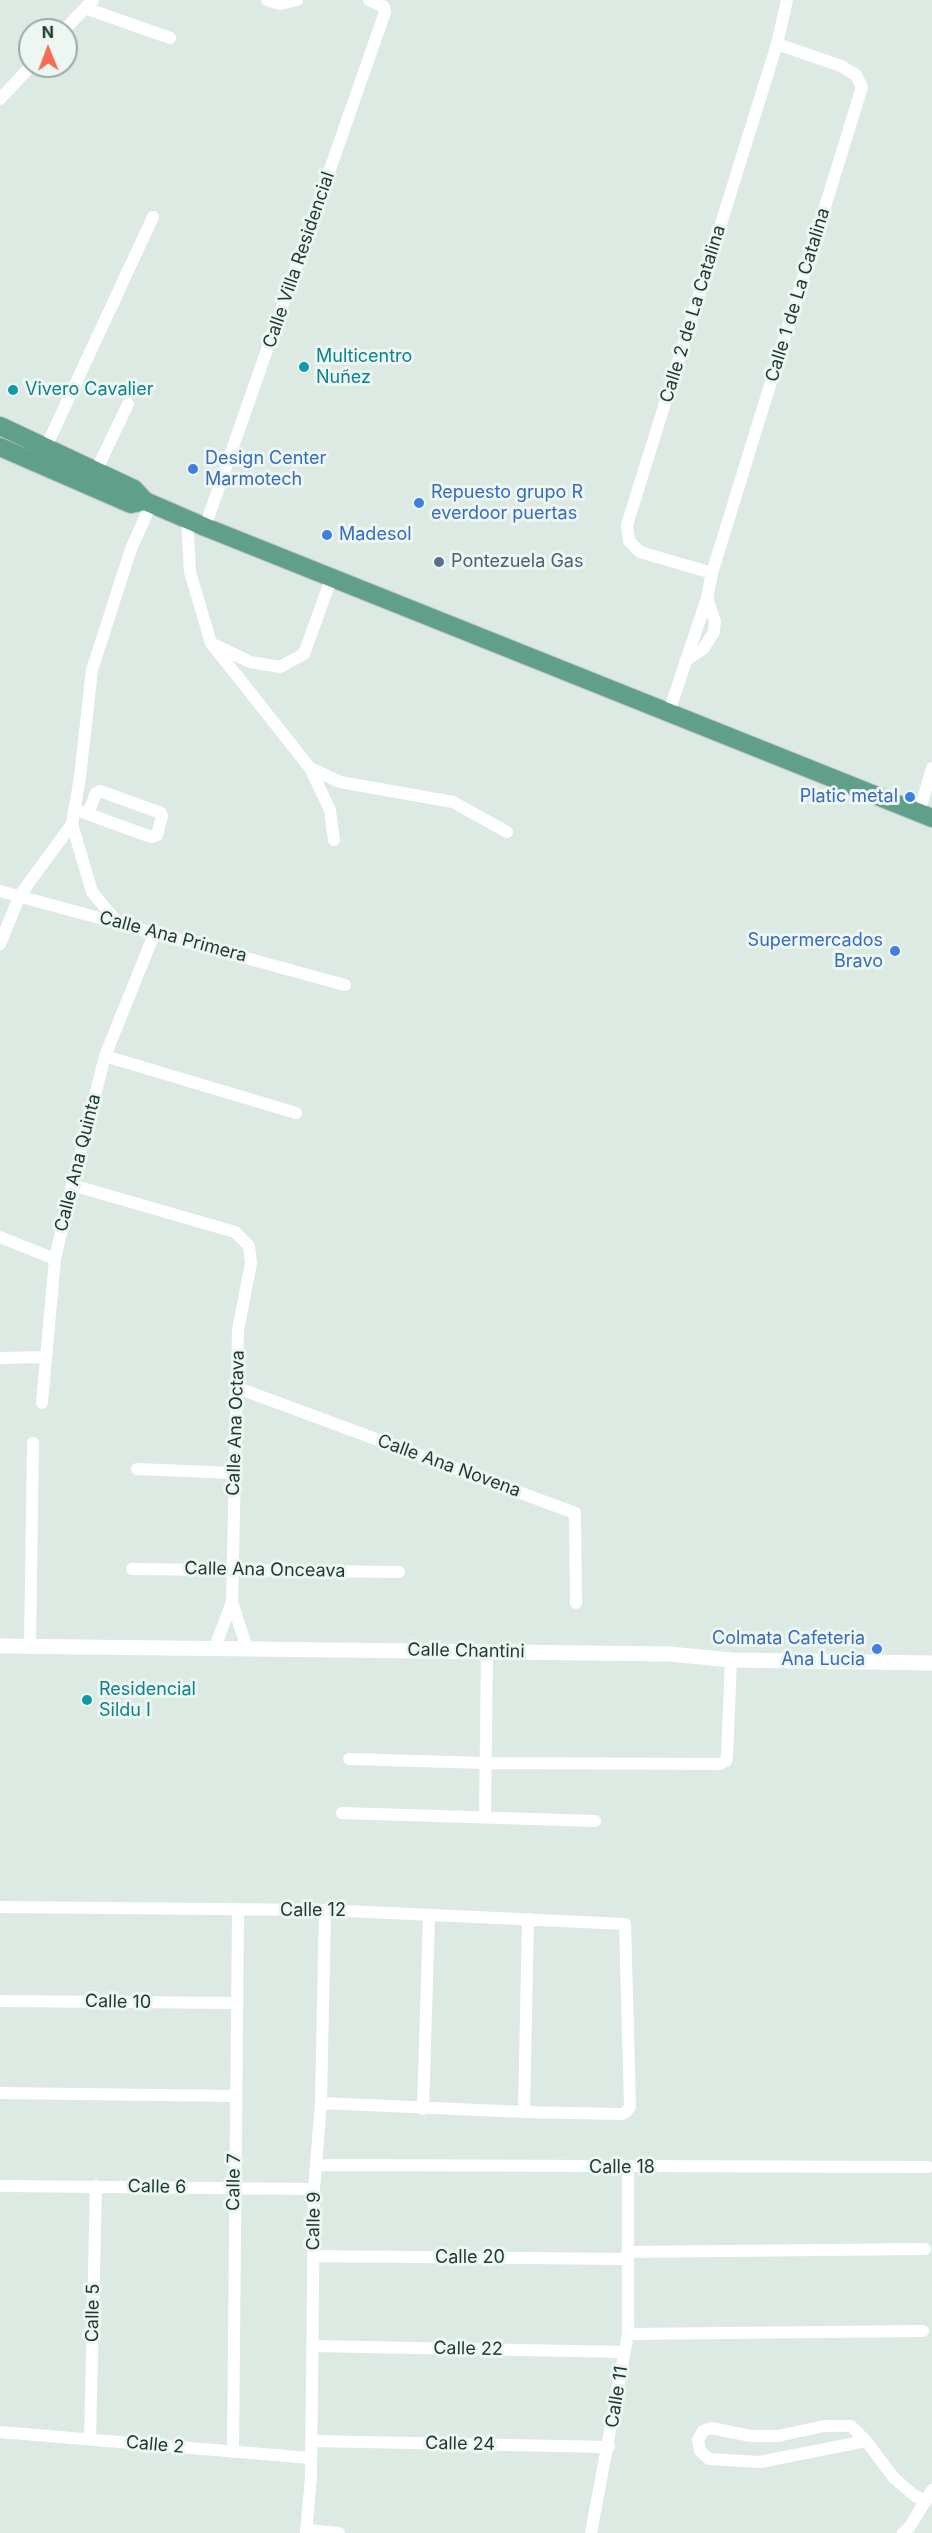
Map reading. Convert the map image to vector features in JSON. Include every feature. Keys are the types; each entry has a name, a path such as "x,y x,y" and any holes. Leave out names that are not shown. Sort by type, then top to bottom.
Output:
{"main road":[{"path":"0,426 134,489 148,502 205,527 926,815"},
{"path":"0,447 131,504 148,502"}],"street":[{"path":"267,0 280,4 297,0"},
{"name":"Calle Villa Residencial","path":"205,527 386,12 384,7 369,0"},
{"name":"Calle 2 de La Catalina","path":"712,573 640,552 629,541 627,525 777,44 787,0"},
{"path":"76,18 89,4 170,38"},
{"name":"Calle 1 de La Catalina","path":"669,712 707,598 712,573 862,87 856,75 842,66 777,44"},
{"path":"0,99 20,78"},
{"path":"46,447 153,217"},
{"path":"96,471 128,404"},
{"path":"117,922 92,892 72,824 92,670 148,502"},
{"path":"187,519 190,572 211,644 310,768 330,810 334,840"},
{"path":"211,644 250,662 280,667 304,654 331,579"},
{"path":"685,661 703,649 714,632 715,621 707,598"},
{"path":"310,768 340,782 453,802 507,832"},
{"path":"926,815 932,768"},
{"path":"74,809 154,838 162,816 161,813 100,791 96,793 88,814"},
{"path":"0,944 20,895 72,824"},
{"name":"Calle Ana Primera","path":"0,891 345,985"},
{"name":"Calle Ana Quinta","path":"42,1403 55,1259 72,1185 105,1056 154,932"},
{"path":"105,1056 296,1113"},
{"name":"Calle Ana Octava","path":"72,1185 235,1232 249,1246 251,1263 238,1330 232,1602 215,1647"},
{"path":"1,1238 55,1259"},
{"path":"0,1358 46,1358"},
{"name":"Calle Ana Novena","path":"238,1388 575,1513 576,1603"},
{"path":"30,1646 33,1443"},
{"path":"137,1469 234,1473"},
{"name":"Calle Ana Onceava","path":"132,1569 399,1572"},
{"name":"Calle Ana Octava","path":"232,1602 248,1648"},
{"name":"Calle Chantini","path":"0,1646 670,1654 731,1660 932,1663"},
{"path":"485,1816 487,1651"},
{"path":"350,1759 486,1763 720,1764 726,1761 727,1756 731,1660"},
{"path":"342,1813 595,1821"},
{"name":"Calle 12","path":"0,1907 238,1911 325,1910 625,1924 630,2107 622,2114 524,2112"},
{"name":"Calle 9","path":"307,2531 311,2458 314,2189 321,2103 325,1910"},
{"name":"Calle 7","path":"232,2452 233,2188 238,1911"},
{"path":"423,2109 429,1915"},
{"path":"321,2103 524,2112 528,1919"},
{"name":"Calle 10","path":"0,2001 237,2003"},
{"path":"0,2093 235,2096"},
{"name":"Calle 18","path":"316,2165 928,2168"},
{"name":"Calle 11","path":"591,2533 609,2447 628,2334 628,2168"},
{"name":"Calle 6","path":"0,2186 314,2189"},
{"name":"Calle 5","path":"90,2439 96,2186"},
{"name":"Calle 20","path":"313,2256 627,2255 926,2249"},
{"path":"628,2334 923,2331"},
{"name":"Calle 22","path":"312,2346 624,2352"},
{"path":"866,2441 760,2462 709,2459 700,2451 698,2440 703,2431 711,2428 751,2436 778,2436 824,2426 851,2427 866,2441 894,2478 915,2496 929,2496"},
{"name":"Calle 2","path":"0,2432 311,2458"},
{"name":"Calle 24","path":"311,2441 609,2447"},
{"path":"903,2533 929,2496"},
{"path":"307,2531 339,2533"}],"place":[{"name":"Multicentro Nuñez","path":"304,367"},
{"name":"Vivero Cavalier","path":"13,390"},
{"name":"Design Center Marmotech","path":"193,469"},
{"name":"Repuesto grupo R everdoor puertas","path":"419,503"},
{"name":"Madesol","path":"327,535"},
{"name":"Pontezuela Gas","path":"439,562"},
{"name":"Platic metal","path":"910,797"},
{"name":"Supermercados Bravo","path":"895,951"},
{"name":"Colmata Cafeteria Ana Lucia","path":"877,1649"},
{"name":"Residencial Sildu I","path":"87,1700"}]}
